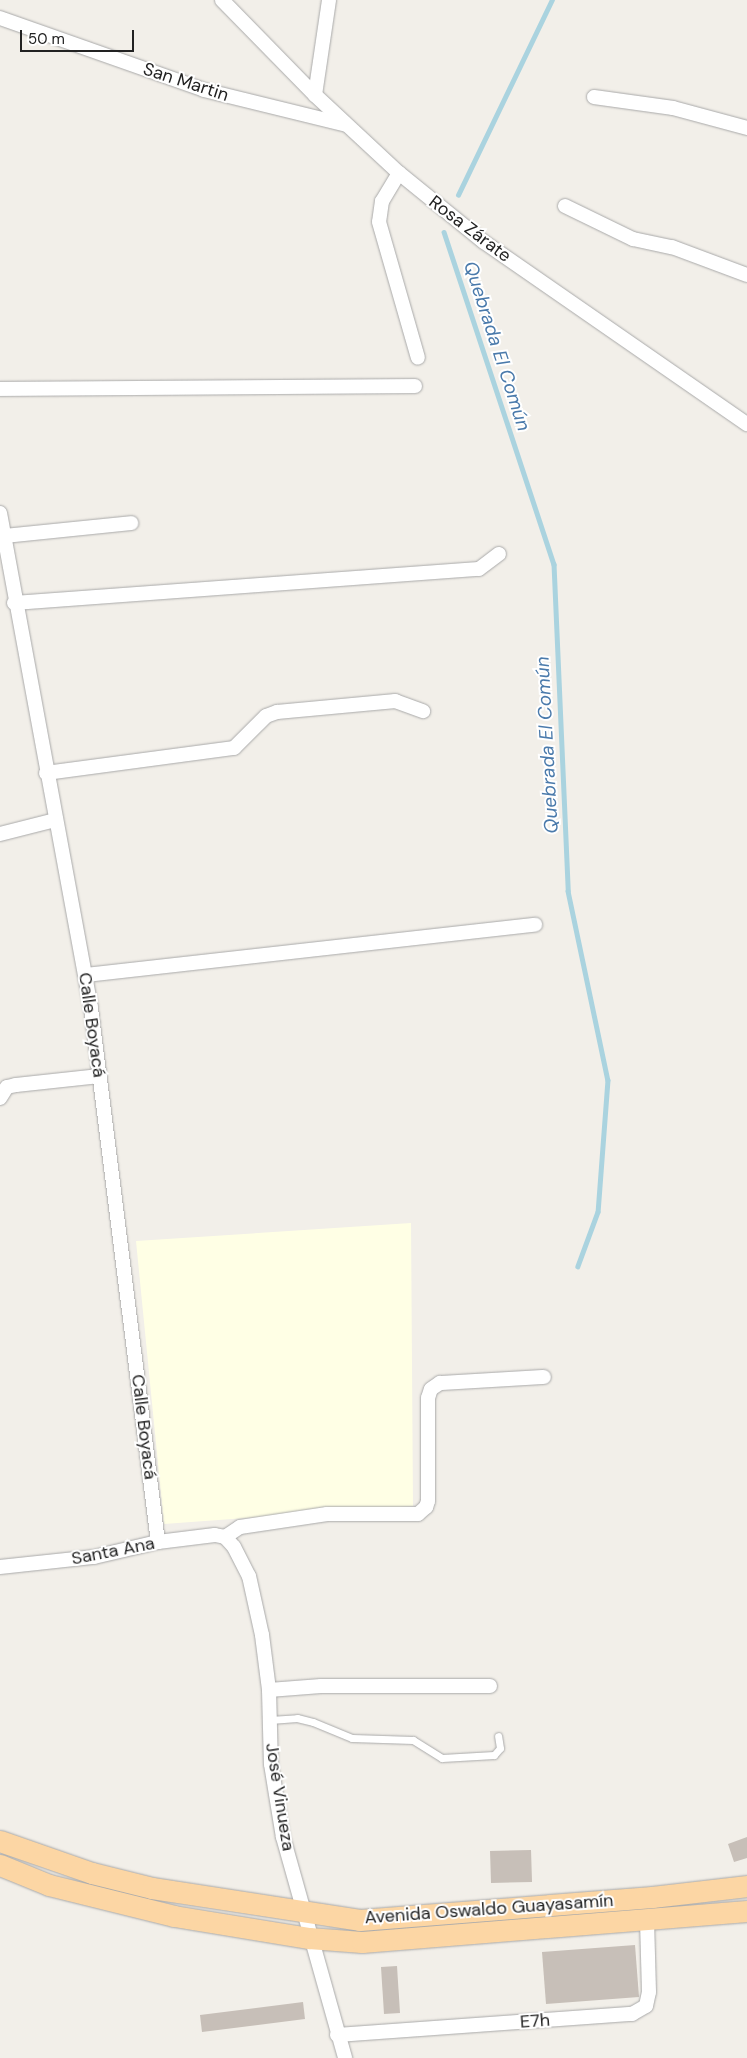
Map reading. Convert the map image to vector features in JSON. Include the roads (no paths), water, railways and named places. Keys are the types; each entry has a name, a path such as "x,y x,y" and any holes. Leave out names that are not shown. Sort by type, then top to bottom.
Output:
{"main road":[{"name":"Avenida Oswaldo Guayasamín","path":"0,1841 83,1870 152,1888 360,1920 426,1917 747,1886"},
{"name":"Avenida Oswaldo Guayasamín","path":"0,1865 49,1885 129,1906 310,1938 362,1942 647,1921 747,1911"}],"street":[{"name":"Rosa Zárate","path":"222,0 347,125 399,173 484,242 747,424"},
{"path":"315,95 329,0"},
{"name":"San Martin","path":"0,18 204,90 347,125"},
{"path":"594,97 673,108 747,128"},
{"path":"399,173 382,201 379,222 418,358"},
{"path":"564,206 633,239 672,247 747,275"},
{"path":"0,389 415,386"},
{"name":"Calle Boyacá","path":"0,513 14,603 86,975 158,1542"},
{"path":"4,536 132,523"},
{"path":"14,603 479,569 499,554"},
{"path":"46,773 234,748 266,716 278,712 396,701 423,711"},
{"path":"0,834 55,820"},
{"path":"86,975 535,926"},
{"path":"0,1098 7,1087 16,1085 100,1076"},
{"path":"225,1537 240,1528 327,1514 418,1514 426,1508 428,1501 428,1398 431,1389 440,1383 544,1377"},
{"name":"Santa Ana","path":"0,1567 94,1557 158,1542 215,1535 225,1537"},
{"name":"José Vinueza","path":"225,1537 234,1547 249,1576 256,1602 269,1690 271,1764 283,1837 345,2058"},
{"path":"269,1690 321,1686 490,1686"},
{"name":"E7h","path":"337,2035 632,2014 646,2006 649,1992 647,1921"}],"lane":[{"path":"270,1720 305,1720 352,1738 413,1740 442,1758 494,1755 500,1748 498,1736"}],"waterway":[{"name":"Quebrada El Común","path":"458,195 552,0"},
{"name":"Quebrada El Común","path":"444,232 554,564 568,891 608,1080 598,1212 578,1266"}]}
